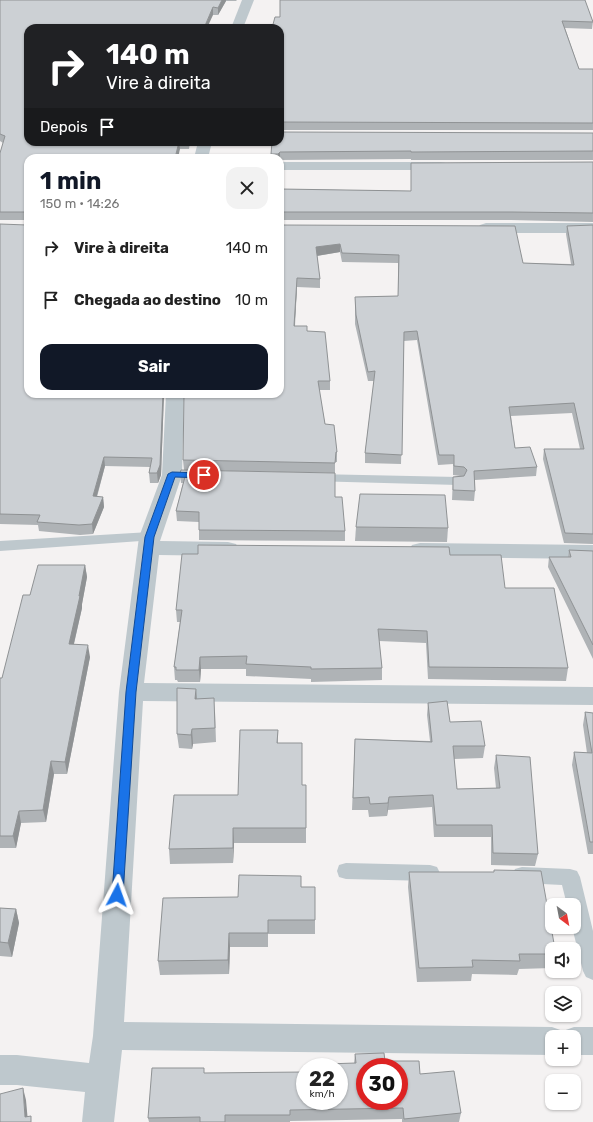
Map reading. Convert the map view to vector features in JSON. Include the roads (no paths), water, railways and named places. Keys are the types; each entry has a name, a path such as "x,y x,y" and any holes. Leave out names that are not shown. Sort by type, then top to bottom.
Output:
{"street":[{"path":"239,24 248,0"},
{"path":"284,166 459,166"},
{"path":"468,228 593,228"},
{"path":"98,1122 108,1036 131,692 149,543 180,475 175,398"},
{"path":"149,543 244,549"},
{"path":"403,550 593,552"},
{"path":"131,692 593,696"},
{"path":"108,1036 545,1041"},
{"path":"581,1041 593,1041"},
{"path":"0,1070 17,1070 102,1078"}],"lane":[{"path":"299,478 458,482"},
{"path":"0,546 149,543"},
{"path":"346,871 446,873"},
{"path":"508,875 570,878 593,971"}]}
